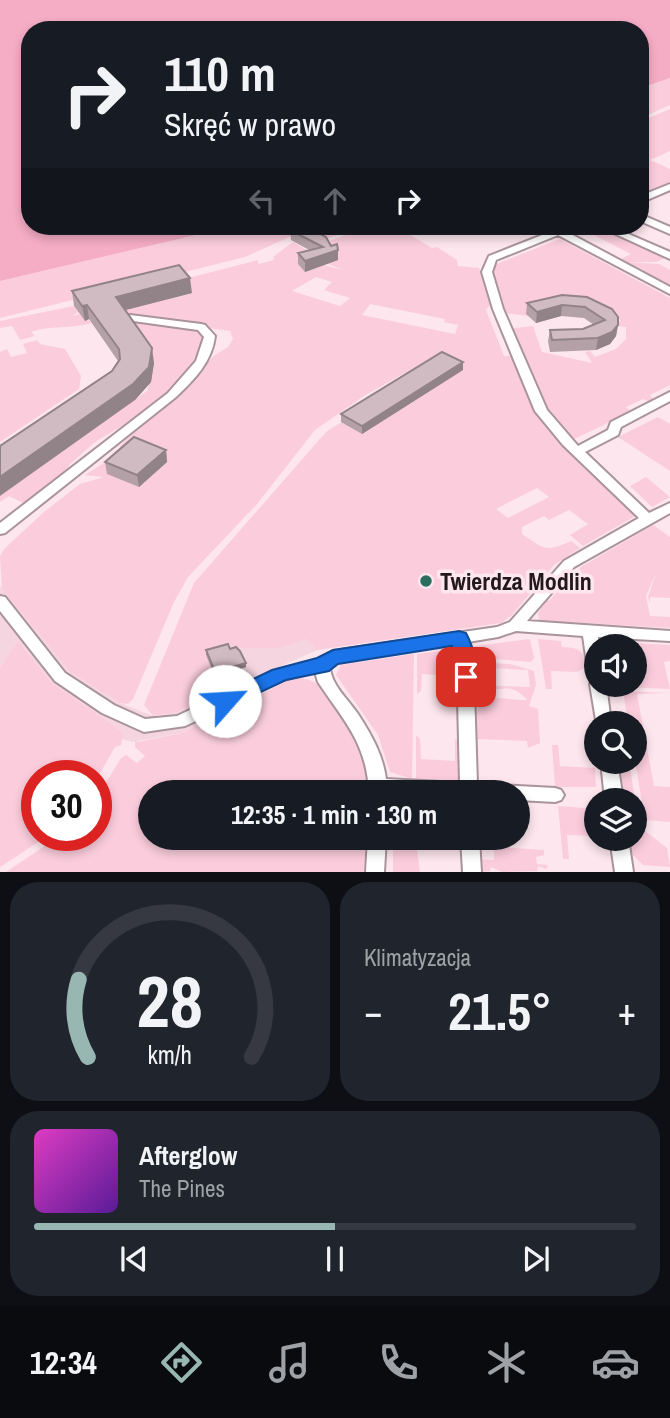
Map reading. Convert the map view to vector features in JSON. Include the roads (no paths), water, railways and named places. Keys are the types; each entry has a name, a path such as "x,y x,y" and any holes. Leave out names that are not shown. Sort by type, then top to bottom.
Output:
{"street":[{"path":"649,196 670,187"},
{"path":"649,221 670,231"},
{"path":"548,235 492,258 488,272 505,331 541,411 648,519"},
{"path":"565,235 670,291"},
{"path":"623,235 670,256"},
{"path":"0,530 172,395 194,373 210,348 210,336 201,327 130,318"},
{"path":"577,450 614,432 615,425 670,396"},
{"path":"514,626 569,564 670,507"},
{"path":"0,601 60,677 108,709 144,726 179,722 285,673 322,665 339,655 498,632 514,626 670,636"},
{"path":"459,638 465,657 469,780"},
{"path":"322,665 323,678 367,739 376,780"},
{"path":"530,794 555,795"},
{"path":"376,872 377,850"},
{"path":"471,850 472,872"},
{"path":"621,851 624,872"}],"place":[{"name":"Twierdza Modlin","path":"426,581"}]}
